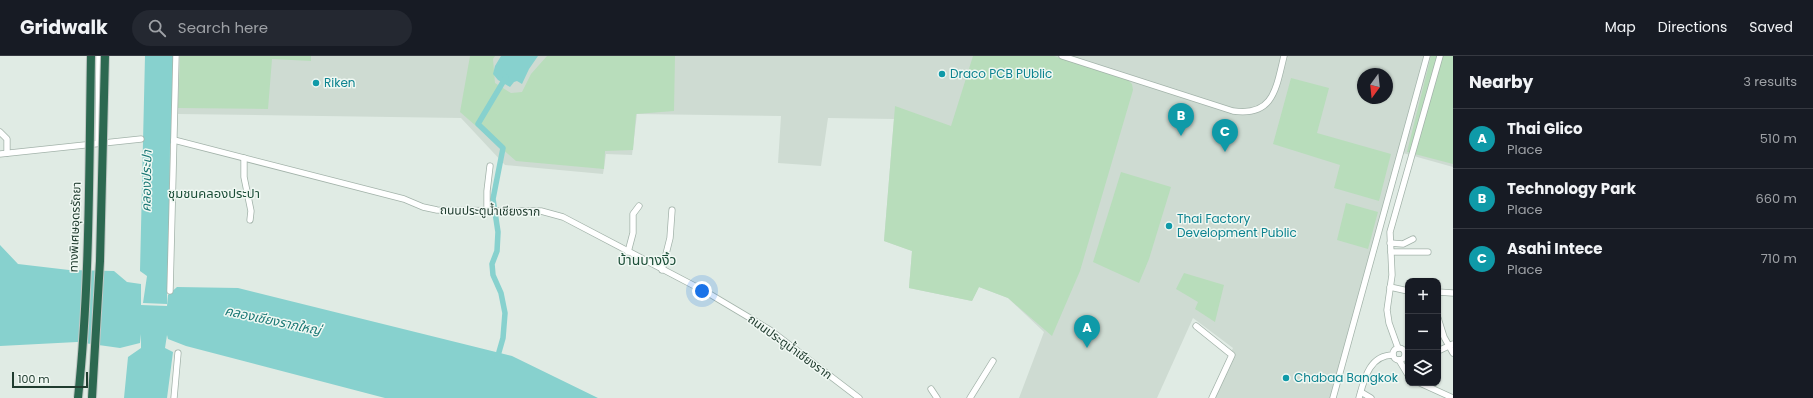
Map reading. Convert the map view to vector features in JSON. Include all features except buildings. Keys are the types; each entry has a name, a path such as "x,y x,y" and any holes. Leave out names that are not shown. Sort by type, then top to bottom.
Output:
{"highway":[{"name":"ทางพิเศษอุดรรัถยา","path":"78,398 82,359 87,261 91,56"},
{"path":"92,398 100,261 105,56"}],"street":[{"path":"98,143 99,56"},
{"path":"170,291 176,56"},
{"path":"1062,56 1242,113 1261,109 1271,100 1284,56"},
{"path":"1333,398 1428,56"},
{"path":"1398,348 1388,316 1387,304 1392,275 1390,243 1392,224 1409,169 1428,94 1440,56"},
{"path":"1418,90 1428,94"},
{"path":"0,132 7,139 7,153"},
{"path":"0,154 141,139"},
{"name":"ถนนประตูน้ำเชียงราก","path":"174,140 404,199 424,207 445,211 500,210 552,213 563,217 708,293 773,332 859,398"},
{"path":"244,158 244,177 251,211 250,220"},
{"path":"488,211 487,191 490,166"},
{"path":"628,252 633,233 633,214 639,206"},
{"path":"662,270 670,238 672,210"},
{"path":"1390,243 1403,244 1413,239"},
{"path":"1391,252 1428,252"},
{"path":"1390,287 1405,290"},
{"path":"1441,292 1453,293"},
{"path":"1441,324 1451,345 1453,353"},
{"path":"1196,326 1232,355 1212,398"},
{"path":"1440,350 1451,345"},
{"path":"1393,355 1394,350 1398,348"},
{"path":"1398,348 1403,349 1405,353"},
{"path":"174,398 178,353"},
{"path":"1393,355 1399,360 1405,370"},
{"path":"1371,398 1360,395 1367,373 1374,362 1384,356 1393,355"},
{"path":"1399,360 1405,356"},
{"path":"970,398 993,360"},
{"path":"1427,386 1453,398"},
{"path":"931,389 937,398"}],"shaded area":[{"path":"180,56 1453,56 1453,167 1403,153 1334,398 1210,398 1233,348 1193,318 1157,398 1019,398 1044,332 1008,298 979,287 972,301 909,288 912,251 884,241 894,119 828,118 821,166 778,163 781,116 637,114 632,155 606,154 603,174 505,165 461,118 178,114"}],"green space":[{"path":"180,56 311,56 311,61 272,59 268,109 178,108"},
{"path":"470,56 495,56 493,59 495,83 511,93 522,92 531,74 547,56 675,56 674,111 636,114 633,150 605,151 604,169 516,161 460,112"},
{"path":"973,56 1054,56 1127,79 1132,84 1133,90 1080,271 1052,336 1008,298 979,287 972,301 909,288 912,251 884,241 895,106 951,126"},
{"path":"1431,56 1453,56 1453,164 1407,152"},
{"path":"1291,78 1329,88 1317,133 1391,154 1379,201 1334,188 1340,165 1273,144"},
{"path":"1121,172 1171,187 1149,259 1139,283 1093,262"},
{"path":"1346,203 1378,212 1368,249 1337,240"},
{"path":"1184,273 1224,285 1215,322 1195,309 1198,302 1176,289"}],"water":[{"name":"คลองประปา","path":"145,56 173,56 172,142 170,144 169,277 167,284 167,304 143,303 147,276 140,271"},
{"path":"501,56 538,56 529,69 522,84 517,81 510,87 498,80 493,74 495,66"},
{"name":"คลองเชียงรากใหญ่","path":"0,245 18,264 69,270 114,271 127,282 141,284 141,305 167,306 168,295 177,287 238,288 512,356 598,398 385,398 186,346 168,339 167,335 165,348 173,352 167,398 124,398 128,357 141,348 141,334 140,343 120,348 77,342 0,346"}],"waterway":[{"path":"497,359 503,338 505,313 501,293 493,275 492,264 497,251 498,232 493,199 503,148 478,124 506,77"}],"place":[{"name":"Draco PCB PUblic","path":"942,74"},
{"name":"Riken","path":"316,83"},
{"name":"Technology Park","path":"1181,136"},
{"name":"Asahi Intece","path":"1225,152"},
{"name":"Thai Factory Development Public","path":"1169,226"},
{"name":"Thai Glico","path":"1087,348"},
{"name":"Chabaa Bangkok","path":"1286,378"}],"district":[{"name":"ชุมชนคลองประปา","path":"214,193"},
{"name":"บ้านบางงิ้ว","path":"647,260"}]}
